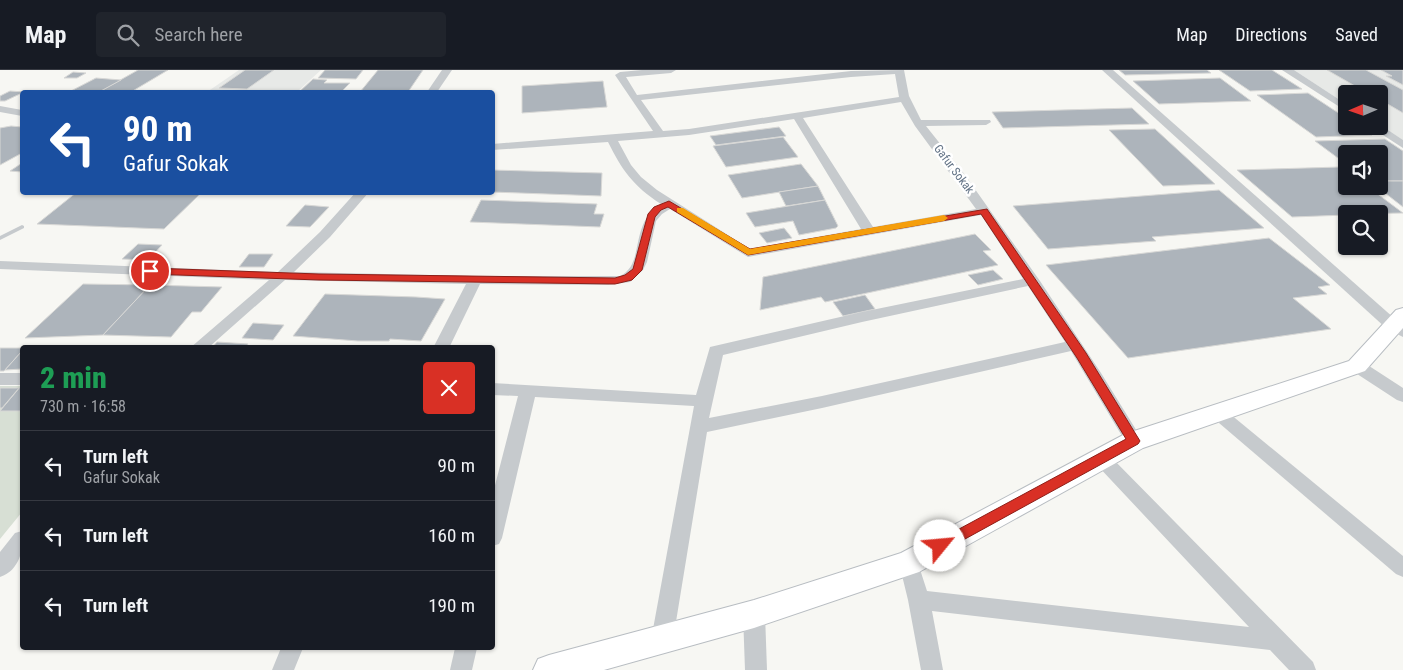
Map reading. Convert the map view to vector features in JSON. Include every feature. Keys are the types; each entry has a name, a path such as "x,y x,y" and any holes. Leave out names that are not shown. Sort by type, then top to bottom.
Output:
{"street":[{"path":"433,90 447,70"},
{"path":"661,135 620,75 671,70"},
{"path":"634,98 899,70"},
{"name":"Gafur Sokak","path":"899,70 904,99 919,123 1033,281 1108,396 1134,441"},
{"path":"549,670 754,614 909,563 1134,441 1357,366 1399,324 1107,70"},
{"path":"1287,70 1338,103"},
{"path":"495,147 661,135 904,99"},
{"path":"0,109 20,113"},
{"path":"797,116 869,231"},
{"path":"919,123 986,122"},
{"path":"1388,135 1403,145"},
{"path":"612,139 626,166 637,180 669,204 748,253 984,211"},
{"path":"201,345 280,276 342,216 360,195"},
{"path":"0,265 280,276 615,281 628,278 638,270 651,216 658,208 669,204"},
{"path":"442,345 475,280"},
{"path":"662,640 698,427 716,351 862,317 1033,281"},
{"path":"698,427 822,402 1074,345"},
{"path":"1357,366 1403,396"},
{"path":"0,380 20,379"},
{"path":"495,389 703,401"},
{"path":"495,526 528,390"},
{"path":"1218,414 1403,568"},
{"path":"1102,459 1305,670"},
{"path":"0,568 20,543"},
{"path":"909,563 919,600 932,670"},
{"path":"919,600 1276,640"},
{"path":"754,614 756,670"},
{"path":"283,670 291,650"},
{"path":"461,670 466,650"}],"lane":[{"path":"0,238 22,228"}],"shaded area":[{"path":"239,70 321,70 299,90 210,90"},
{"path":"1294,70 1403,70 1403,140 1388,130 1388,85 1338,85 1338,99"},
{"path":"0,386 20,386 20,514 0,539"}],"building":[{"path":"138,70 168,70 134,90 103,90"},
{"path":"245,70 274,70 247,89 219,88"},
{"path":"325,70 363,70 356,79 318,78"},
{"path":"378,70 423,70 409,90 362,90"},
{"path":"1119,70 1207,70 1211,73 1125,75"},
{"path":"1219,70 1272,70 1302,89 1250,91"},
{"path":"1327,70 1366,70 1403,90 1403,113 1388,104 1388,85 1353,85"},
{"path":"1381,70 1403,70 1403,85 1386,76 1392,76"},
{"path":"73,72 86,73 77,78 64,78"},
{"path":"96,78 121,80 103,90 73,90"},
{"path":"1220,78 1251,101 1159,104 1133,81"},
{"path":"313,79 327,80 324,83 350,83 343,90 301,90"},
{"path":"603,81 607,107 522,113 522,86"},
{"path":"10,91 20,92 20,94 5,101 0,101 0,96"},
{"path":"1308,93 1338,113 1338,135 1372,135 1316,137 1257,95"},
{"path":"1132,108 1149,124 1003,128 992,112"},
{"path":"20,127 20,154 0,165 0,128"},
{"path":"779,127 786,136 716,145 710,136"},
{"path":"1155,129 1215,184 1163,186 1109,130"},
{"path":"783,137 798,157 726,167 713,146"},
{"path":"1385,139 1403,151 1403,181 1388,181 1388,145 1338,145 1338,158 1315,141"},
{"path":"20,164 20,172 10,171"},
{"path":"801,164 818,186 742,198 728,175"},
{"path":"1338,167 1338,195 1379,195 1403,213 1388,213 1388,205 1338,205 1338,215 1292,217 1237,170"},
{"path":"495,170 602,173 601,196 495,192"},
{"path":"1388,181 1403,181 1403,207 1388,195"},
{"path":"818,186 825,200 786,206 779,192"},
{"path":"1219,190 1264,228 1152,237 1156,241 1048,249 1013,206"},
{"path":"73,195 199,195 164,229 37,224"},
{"path":"481,200 597,204 594,214 604,214 600,227 470,222"},
{"path":"825,200 838,226 799,235 793,221 755,227 746,213"},
{"path":"305,205 329,207 310,227 286,226"},
{"path":"784,228 792,238 767,243 759,233"},
{"path":"975,234 991,250 983,251 998,265 825,302 821,297 760,310 763,277"},
{"path":"1269,238 1330,285 1318,287 1327,294 1293,298 1331,329 1128,358 1046,265"},
{"path":"138,244 162,245 148,260 122,259"},
{"path":"249,254 273,254 264,267 239,267"},
{"path":"993,270 1003,279 978,285 968,275"},
{"path":"83,284 150,285 103,335 25,338"},
{"path":"150,285 222,287 201,312 192,312 171,337 103,335"},
{"path":"325,294 445,299 421,341 390,339 389,341 358,341 293,336"},
{"path":"865,295 875,309 843,316 833,302"},
{"path":"253,323 284,325 273,340 242,338"},
{"path":"217,342 248,344 247,345 214,345"},
{"path":"0,348 20,348 20,353 4,371 0,371"},
{"path":"20,353 20,369 5,370"},
{"path":"20,387 20,411 0,411"},
{"path":"0,388 19,388 2,408 0,408"}],"slow traffic":[{"path":"680,210 748,253 944,218"}],"route":[{"path":"150,271 262,276 615,281 628,278 638,270 651,216 658,208 669,204 748,253 984,211 1082,356 1134,441 940,546"}]}
